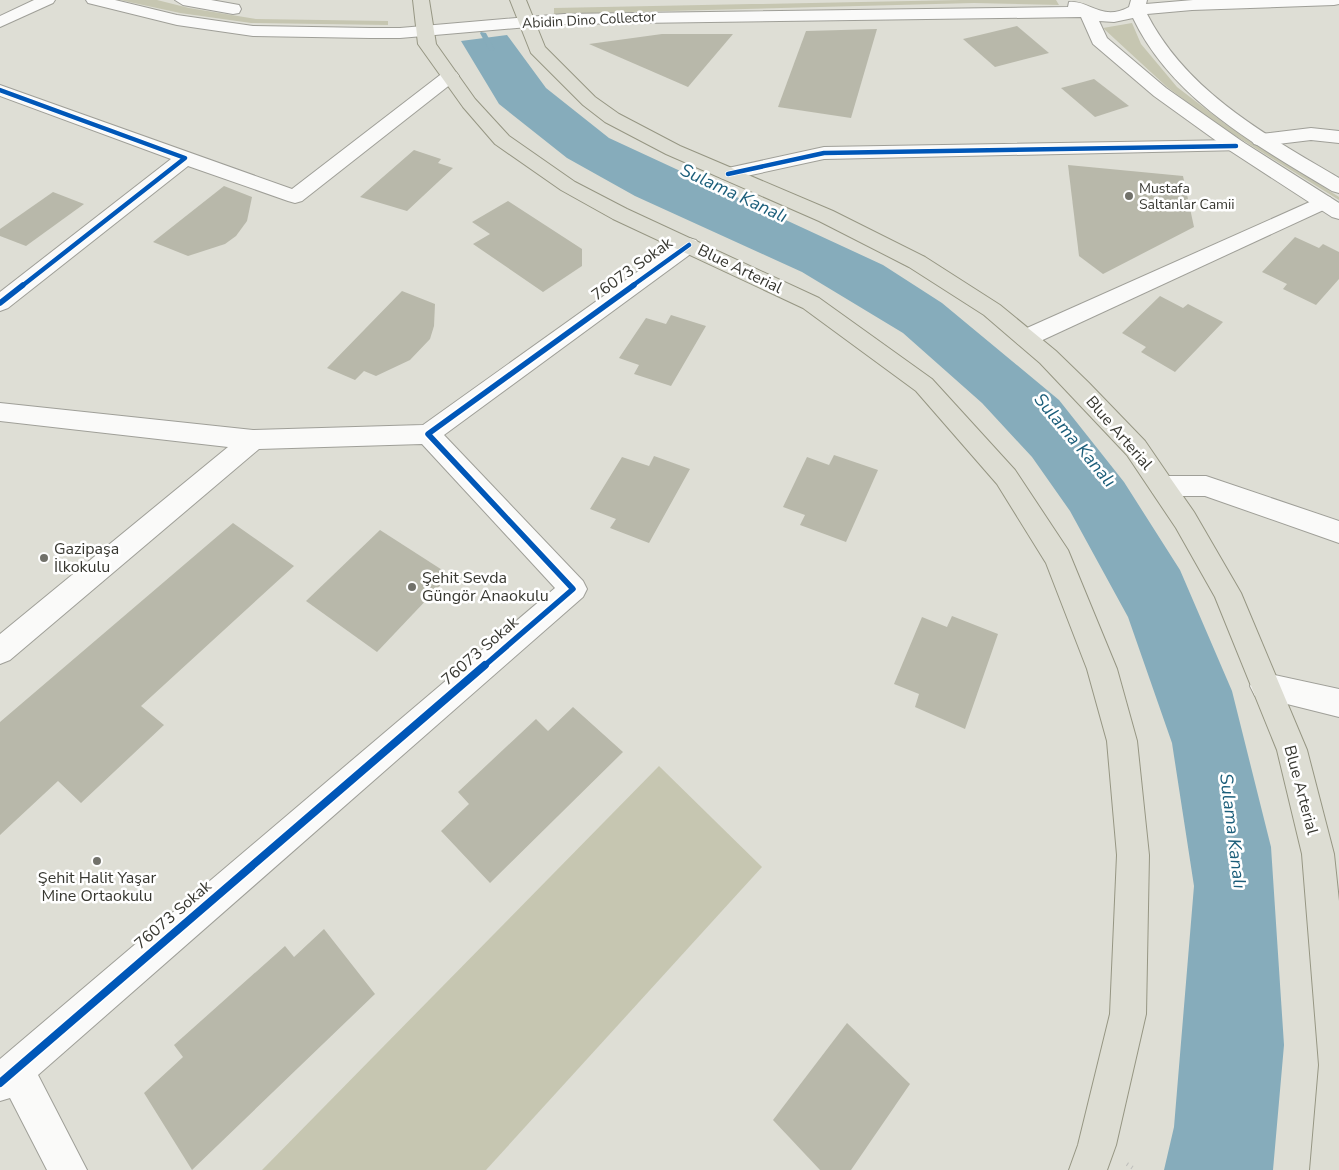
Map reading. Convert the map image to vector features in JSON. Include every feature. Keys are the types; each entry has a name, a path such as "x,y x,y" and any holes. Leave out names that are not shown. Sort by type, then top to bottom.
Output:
{"main road":[{"name":"Blue Arterial","path":"525,8 537,49 589,100 630,127 674,150 826,216 917,262 992,310 1026,338 1081,389 1136,448 1185,520 1227,593 1292,750 1318,854 1337,1065 1329,1170"},
{"name":"Blue Arterial","path":"427,14 427,44 469,103 502,140 568,186 620,214 811,303 924,385 1006,477 1058,558 1102,669 1122,741 1133,855 1128,1014 1097,1145 1088,1170"}],"street":[{"path":"0,22 47,0"},
{"name":"Abidin Dino Collector","path":"94,0 177,20 253,31 400,33 427,14"},
{"path":"183,0 246,11"},
{"name":"Abidin Dino Collector","path":"560,3 654,0"},
{"path":"1070,0 1087,12 1110,17 1131,14 1138,5"},
{"path":"1138,5 1334,0"},
{"path":"1138,5 1154,43 1188,83 1234,121 1261,140 1339,187"},
{"name":"Abidin Dino Collector","path":"502,7 690,16 1087,12"},
{"name":"Abidin Dino Collector","path":"406,14 525,8"},
{"path":"1087,12 1099,40 1160,92 1236,146 1331,207"},
{"path":"0,90 295,197 450,76"},
{"path":"1261,140 1311,134 1339,137"},
{"path":"728,174 824,153 1236,146"},
{"path":"0,303 185,158"},
{"path":"1026,338 1331,207"},
{"name":"76073 Sokak","path":"7,1076 573,589 428,434 689,245"},
{"path":"0,412 253,440 428,434"},
{"path":"0,651 253,440"},
{"path":"1162,486 1206,486 1339,532"},
{"path":"1265,686 1307,694 1339,704"},
{"path":"7,1076 68,1170"}],"green space":[{"path":"120,0 157,0 189,8 256,19 388,21 388,25 251,23 180,13"},
{"path":"961,0 1056,0 1059,5 974,3 554,14 554,8"},
{"path":"1132,23 1141,44 1177,87 1224,123 1339,197 1339,200 1218,125 1167,87 1103,28"},
{"path":"659,766 762,867 486,1170 262,1170"}],"water":[{"path":"507,35 546,88 609,138 883,265 942,303 1059,400 1124,482 1180,570 1232,691 1271,847 1284,1045 1273,1170 1164,1170 1174,1127 1194,886 1172,743 1128,617 1070,511 1032,457 982,403 903,333 802,272 635,196 567,158 499,104 461,41"}],"building":[{"path":"1017,26 1049,53 995,67 963,39"},
{"path":"877,29 851,118 778,107 806,31"},
{"path":"662,34 733,34 688,87 589,44"},
{"path":"1094,79 1129,106 1095,117 1061,88"},
{"path":"414,150 441,159 438,163 453,168 407,211 360,197"},
{"name":"Mustafa Saltanlar Camii","path":"1068,165 1183,176 1194,227 1103,274 1079,256"},
{"path":"224,186 252,197 247,221 236,236 225,244 188,256 153,242"},
{"path":"53,192 84,204 26,246 0,236 0,229"},
{"path":"508,201 582,249 582,266 543,292 473,244 490,234 472,222"},
{"path":"1295,237 1319,248 1323,244 1339,252 1339,279 1316,305 1283,289 1287,284 1262,272"},
{"path":"402,291 435,304 434,326 430,339 410,360 376,376 364,371 355,380 327,368"},
{"path":"1160,296 1183,308 1188,304 1223,322 1175,372 1141,352 1146,347 1122,333"},
{"path":"671,315 706,326 671,386 634,374 639,365 619,358 646,318 666,324"},
{"path":"834,455 878,470 846,542 800,525 805,515 783,507 807,457 829,465"},
{"path":"654,456 690,469 649,543 610,528 616,519 590,509 622,457 649,466"},
{"path":"233,523 294,566 141,706 164,725 81,803 58,781 0,835 0,722"},
{"path":"380,530 450,575 377,652 306,601"},
{"path":"952,616 998,634 965,729 915,707 919,694 894,684 922,617 947,627"},
{"path":"573,707 623,752 490,883 441,831 469,804 458,792 536,719 548,731"},
{"path":"324,929 375,994 192,1170 144,1093 183,1057 174,1045 285,946 294,957"},
{"path":"847,1023 910,1084 851,1170 820,1170 773,1120"}],"waterway":[{"name":"Sulama Kanalı","path":"483,33 492,50"}],"cycle path":[{"path":"0,90 185,158 0,303"},
{"path":"728,174 824,153 1236,146"},
{"path":"0,1083 573,589 428,434 689,245"}],"place":[{"name":"Mustafa Saltanlar Camii","path":"1129,196"},
{"name":"Gazipaşa İlkokulu","path":"44,558"},
{"name":"Şehit Sevda Güngör Anaokulu","path":"412,587"},
{"name":"Şehit Halit Yaşar Mine Ortaokulu","path":"97,861"}]}
